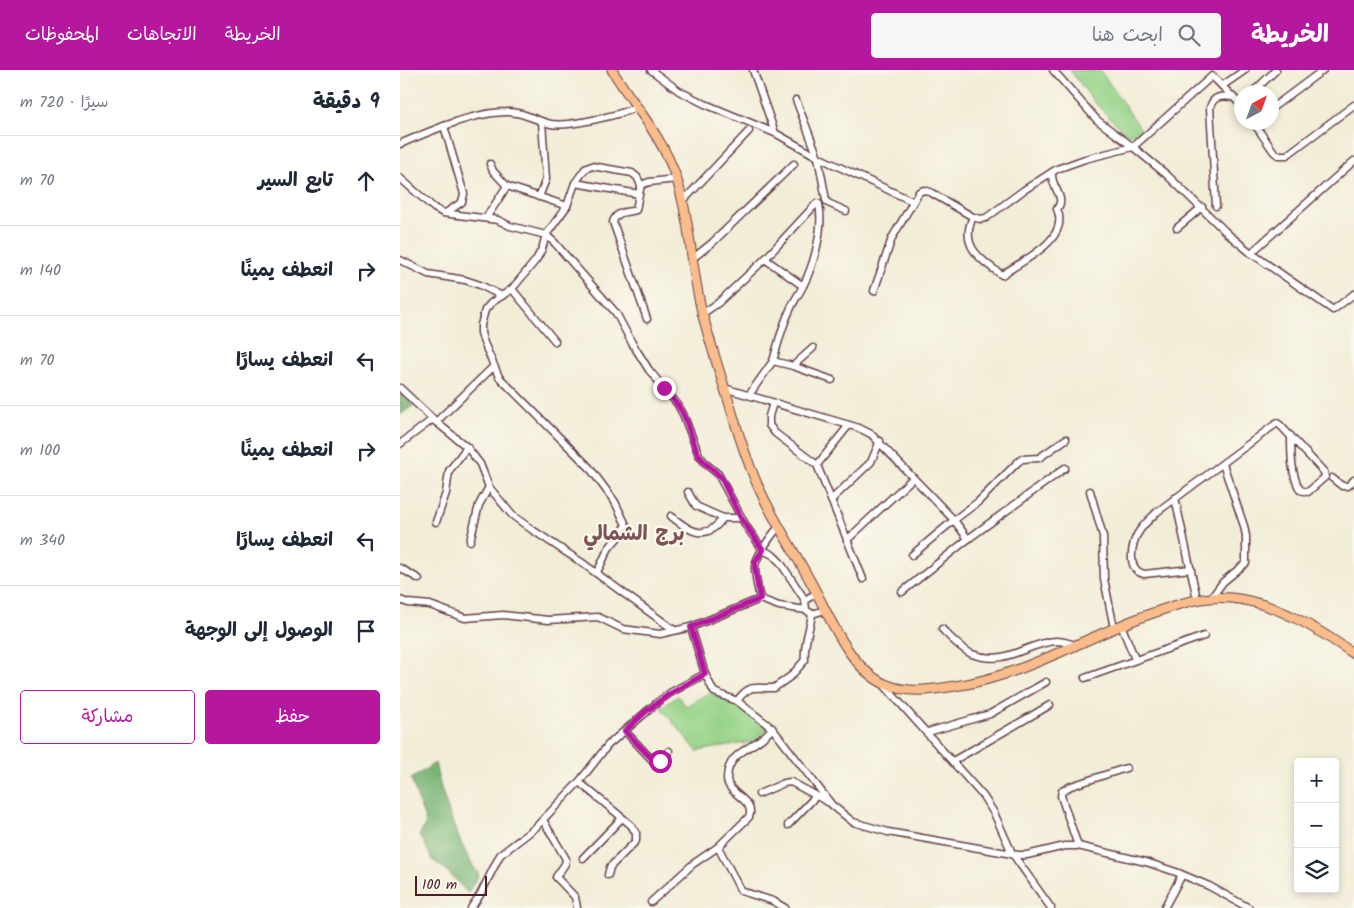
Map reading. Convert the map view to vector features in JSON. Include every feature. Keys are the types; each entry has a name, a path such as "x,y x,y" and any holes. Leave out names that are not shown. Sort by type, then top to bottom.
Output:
{"main road":[{"path":"612,70 663,146 677,178 683,201 702,314 751,470 779,527 841,639 863,668 881,682 895,688 926,690 965,685 1014,671 1118,626 1197,599 1212,597 1243,600 1282,613 1309,626 1354,654"}],"street":[{"path":"651,70 679,91 715,109 775,133 818,157 912,201"},
{"path":"753,70 775,133"},
{"path":"1053,70 1096,120 1133,146 1167,175 1228,234 1251,253 1333,310 1354,294"},
{"path":"1222,86 1245,70"},
{"path":"1260,85 1276,70"},
{"path":"1279,103 1323,70"},
{"path":"874,291 892,238 919,192 924,190 930,192 972,217 980,220 986,218 1052,172 1069,164 1133,146 1218,71"},
{"path":"1212,76 1233,97"},
{"path":"1216,206 1210,108 1213,100 1219,97 1233,97"},
{"path":"796,100 818,157 826,200 828,203 846,211"},
{"path":"1259,130 1274,152 1278,155 1287,155 1354,105"},
{"path":"400,144 444,126 485,115 509,112 522,114 542,122 567,124 622,114 637,107"},
{"path":"539,197 546,179 542,122"},
{"path":"444,126 464,194 462,202 447,212"},
{"path":"683,201 749,131"},
{"path":"1251,253 1354,161"},
{"path":"490,164 493,171 507,186 567,206"},
{"path":"692,259 712,244 794,164"},
{"path":"596,573 608,550 624,532 626,526 620,511 609,492 589,467 499,377 484,343 481,325 484,310 512,289 536,260 546,235 567,206 575,183 585,169 592,166 632,173 637,177 641,185 636,210 620,213 614,218 613,222 647,319"},
{"path":"972,217 968,226 971,248 990,268 1002,275 1037,253 1057,232 1060,219 1057,209 1061,204 1061,198 1055,190 1051,177 1052,172"},
{"path":"400,178 434,208 445,213 486,218 546,235 618,316 649,370 684,414 699,455 722,479 741,518 763,550 773,555 780,562 805,600 809,612 810,629 804,651 805,660 800,668 774,688 752,687 737,701"},
{"path":"641,185 677,178"},
{"path":"575,183 639,194"},
{"path":"486,218 507,186"},
{"path":"702,314 718,303 766,259 815,205 819,204 818,238 812,264 790,310 773,362 749,395"},
{"path":"1177,228 1202,207"},
{"path":"766,259 803,286"},
{"path":"400,260 428,274 465,280 502,296"},
{"path":"512,289 555,341"},
{"path":"793,366 814,348"},
{"path":"773,362 793,366 832,380"},
{"path":"400,444 435,421 493,367"},
{"path":"400,388 435,421 467,447 480,464 489,487 512,515 674,630"},
{"path":"724,388 866,431 880,442 954,520 968,538"},
{"path":"773,403 769,416 769,425 775,434 817,464 863,580"},
{"path":"1191,569 1144,574 1137,572 1132,557 1133,547 1140,529 1175,498 1277,423 1291,436 1324,472 1325,477 1323,480 1308,492 1300,490 1296,481 1291,458 1291,436"},
{"path":"817,464 850,425"},
{"path":"912,555 983,497 1018,462 1022,459 1039,458 1066,439"},
{"path":"831,500 872,462 880,442"},
{"path":"436,522 446,493 449,471 467,447"},
{"path":"1212,597 1223,582 1246,563 1244,526 1223,464"},
{"path":"902,592 968,538 1065,468"},
{"path":"847,540 913,478"},
{"path":"1332,478 1342,486 1348,486 1354,480"},
{"path":"470,541 479,505 489,487"},
{"path":"688,492 696,506 723,518 741,518"},
{"path":"1090,492 1103,541 1104,579 1118,626 1135,659"},
{"path":"1175,498 1197,599"},
{"path":"671,516 688,530 696,532 709,531 723,518"},
{"path":"760,599 755,562 770,537 779,527"},
{"path":"400,568 419,579"},
{"path":"805,600 817,593"},
{"path":"400,600 408,603 430,605 465,618 503,615 548,620 598,617 623,629 660,634 691,627 760,599 779,606 809,612 825,610"},
{"path":"691,627 705,674 714,692 737,701 772,728 829,802 847,819 860,825 923,839 1023,856 1065,846 1078,846 1146,862 1209,886 1250,908"},
{"path":"942,629 971,654 988,657 1008,656 1058,641 1075,645"},
{"path":"1086,678 1204,636"},
{"path":"472,908 500,855 521,840 542,820 579,782 608,745 664,698 705,674"},
{"path":"881,682 928,732 989,804 1012,853 1051,908"},
{"path":"928,732 990,714 1046,682"},
{"path":"953,761 1050,705"},
{"path":"651,902 693,864 718,847 751,814 748,804 728,784 728,775 733,758 763,739 772,728"},
{"path":"625,731 656,763 669,751"},
{"path":"1078,846 1061,796 1062,791 1071,786 1126,768"},
{"path":"759,794 788,781 829,802"},
{"path":"579,782 634,828 637,837 636,841 610,867 608,875"},
{"path":"788,825 816,796"},
{"path":"583,858 622,818"},
{"path":"542,820 566,859 557,879 575,897 577,908"},
{"path":"718,847 741,891 773,901 785,908"},
{"path":"1164,908 1182,875"}],"green space":[{"path":"1070,70 1100,70 1145,135 1126,134 1095,103"},
{"path":"400,393 414,405 400,415"},
{"path":"708,693 735,702 768,728 757,741 697,751 661,708 678,696 686,706"},
{"path":"435,763 458,837 479,874 468,893 443,867 432,860 424,842 419,836 426,823 411,779"}],"district":[{"name":"برج الشمالي","path":"634,533"}],"route":[{"path":"660,761 656,763 625,731 658,702 705,674 691,627 760,599 755,562 763,550 741,518 722,479 699,455 684,414 664,388"}]}
